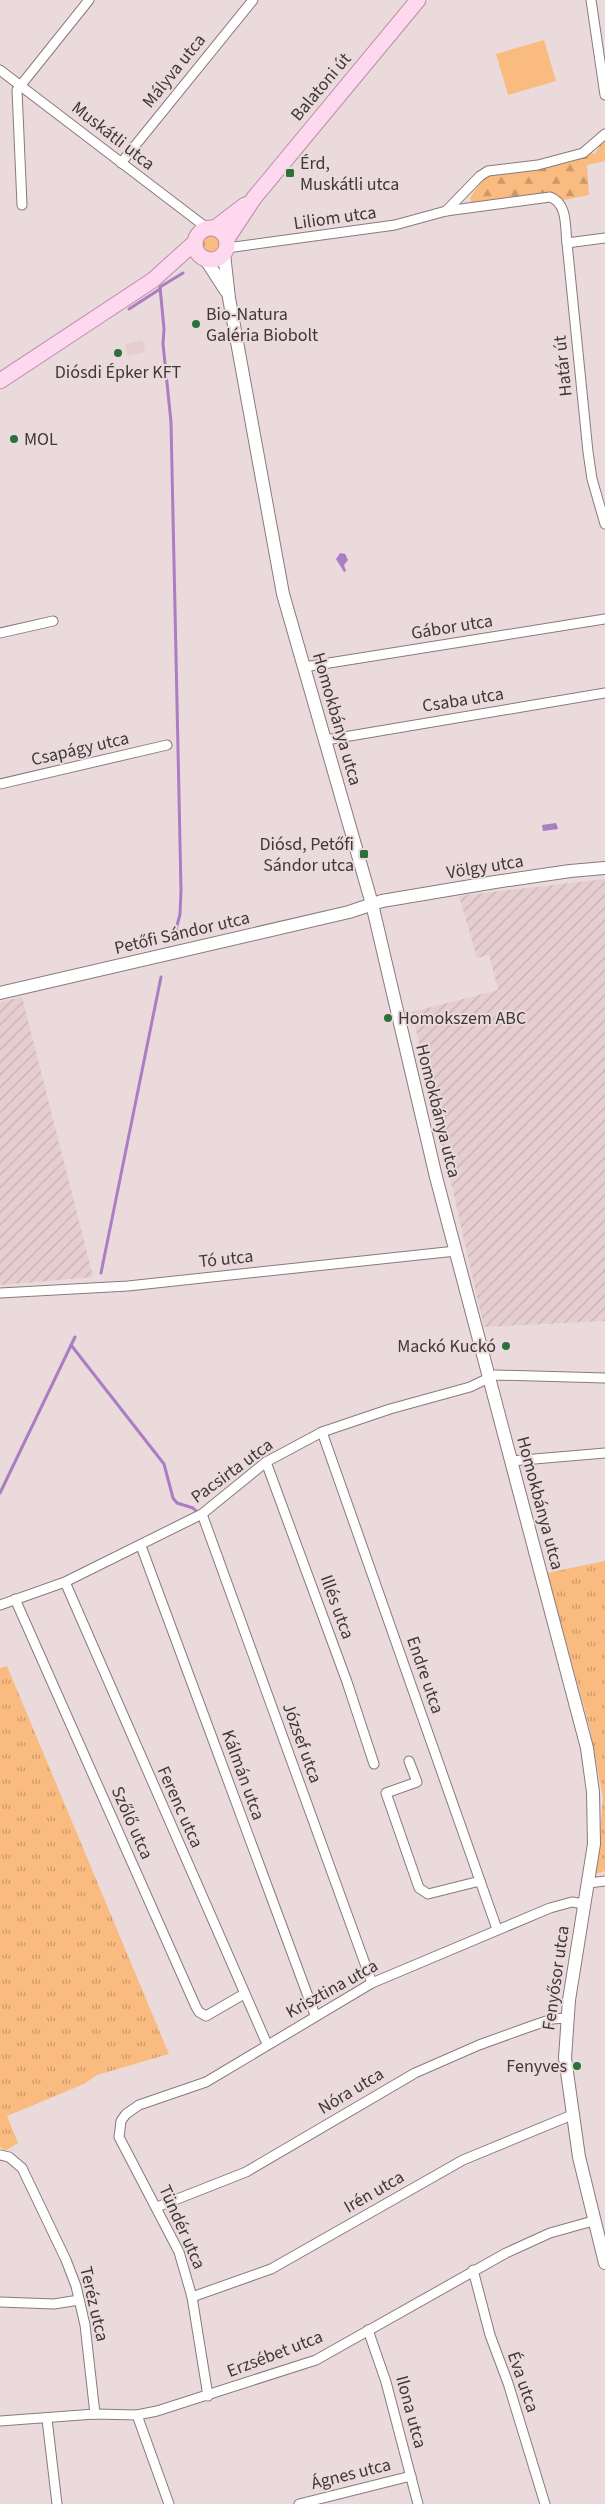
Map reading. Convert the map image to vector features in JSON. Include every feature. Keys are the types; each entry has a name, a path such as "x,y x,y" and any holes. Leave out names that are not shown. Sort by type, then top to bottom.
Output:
{"main road":[{"name":"Balatoni út","path":"226,247 254,198 418,0"},
{"name":"Balatoni út","path":"211,228 254,198"},
{"path":"0,381 153,280 194,243 201,231 211,228 222,232 226,247 217,259 205,259 153,280"},
{"path":"194,243 198,254 205,259"}],"street":[{"path":"22,205 16,97 19,84 88,0"},
{"name":"Mályva utca","path":"121,163 253,0"},
{"path":"591,0 605,95"},
{"name":"Muskátli utca","path":"0,70 121,163 211,228"},
{"name":"Liliom utca","path":"446,211 480,176 488,172 538,165 583,153 605,134"},
{"name":"Liliom utca","path":"226,247 343,233 411,221 446,211 550,198 560,203"},
{"name":"Határ út","path":"560,203 567,243 588,452 592,479 605,524"},
{"path":"567,243 605,238"},
{"name":"Homokbánya utca","path":"226,247 229,298 282,594 326,740 372,904 409,1068 587,1748 594,1818 594,1844 584,1904"},
{"name":"Homokbánya utca","path":"205,259 219,278 229,298"},
{"name":"Gábor utca","path":"304,667 605,619"},
{"path":"0,633 53,621"},
{"name":"Csaba utca","path":"326,740 605,693"},
{"name":"Csapágy utca","path":"0,784 167,745"},
{"name":"Völgy utca","path":"372,904 570,871 605,868"},
{"name":"Petőfi Sándor utca","path":"0,993 349,912 372,904"},
{"name":"Tó utca","path":"0,1293 138,1285 456,1251"},
{"name":"Pacsirta utca","path":"0,1605 65,1582 141,1546 202,1514 266,1462 322,1432 390,1409 470,1387 495,1375 605,1378"},
{"name":"Endre utca","path":"322,1432 497,1929"},
{"path":"511,1461 605,1454"},
{"name":"Illés utca","path":"266,1462 347,1682 374,1764"},
{"name":"József utca","path":"202,1514 372,1983"},
{"name":"Kálmán utca","path":"141,1546 315,2015"},
{"name":"Ferenc utca","path":"65,1582 267,2044"},
{"name":"Szőlő utca","path":"15,1599 196,2007 199,2012 206,2016 244,1994"},
{"path":"409,1761 417,1782 386,1793 419,1888 428,1894 480,1882"},
{"path":"588,1883 605,1881"},
{"name":"Krisztina utca","path":"119,2137 121,2121 132,2109 206,2082 315,2015 372,1983 550,1908 572,1902 584,1904"},
{"name":"Fenyősor utca","path":"584,1904 567,2018 565,2058 572,2115 605,2263"},
{"name":"Nóra utca","path":"157,2207 246,2172 391,2086 422,2070 472,2048 526,2028 552,2020 567,2018"},
{"name":"Irén utca","path":"192,2297 270,2269 463,2160 572,2115"},
{"name":"Tündér utca","path":"119,2137 179,2252 192,2297 208,2396"},
{"name":"Teréz utca","path":"5,2156 16,2161 26,2176 71,2271 85,2325 95,2414"},
{"name":"Erzsébet utca","path":"0,2421 95,2414 137,2415 172,2408 316,2360 473,2270 534,2240 594,2220"},
{"name":"Éva utca","path":"473,2270 490,2335 508,2383 545,2504"},
{"path":"0,2302 54,2304 79,2300"},
{"name":"Ilona utca","path":"368,2330 381,2366 418,2504"},
{"path":"137,2415 169,2504"},
{"path":"47,2419 57,2504"},
{"name":"Ágnes utca","path":"299,2504 411,2476"}],"shaded area":[{"name":"Diósdi Épker KFT","path":"143,340 145,352 128,356 125,344"},
{"path":"605,879 605,1321 484,1327 412,1012 498,990 489,955 477,958 459,896"},
{"path":"22,997 93,1277 0,1285 0,1002"}],"green space":[{"path":"544,40 556,81 508,95 496,54"},
{"path":"605,136 605,161 587,165 589,195 564,200 557,196 476,205 471,202 470,198 488,171 589,152 595,154"},
{"path":"210,234 216,237 219,243 216,249 210,252 204,249 201,243 204,237"},
{"path":"605,1561 605,1871 596,1874 603,1798 590,1729 547,1573"},
{"path":"7,1666 169,2054 97,2075 84,2084 7,2116 18,2143 5,2151 0,2147 0,1668"}],"water":[{"path":"340,553 345,554 348,560 344,565 346,571 344,572 336,559"},
{"path":"556,823 558,829 543,831 542,825"}],"waterway":[{"path":"173,941 180,914 181,890 171,422 163,344 164,329 160,287 183,273"},
{"path":"129,309 160,289"},
{"path":"101,1273 161,977"},
{"path":"0,1493 75,1337"},
{"path":"71,1345 164,1464 173,1498 177,1503 193,1508 197,1512"}],"place":[{"name":"Érd, Muskátli utca","path":"290,173"},
{"name":"Bio-Natura Galéria Biobolt","path":"196,324"},
{"name":"Diósdi Épker KFT","path":"118,353"},
{"name":"MOL","path":"14,439"},
{"name":"Diósd, Petőfi Sándor utca","path":"364,854"},
{"name":"Homokszem ABC","path":"388,1018"},
{"name":"Mackó Kuckó","path":"506,1346"},
{"name":"Fenyves","path":"577,2066"}]}
